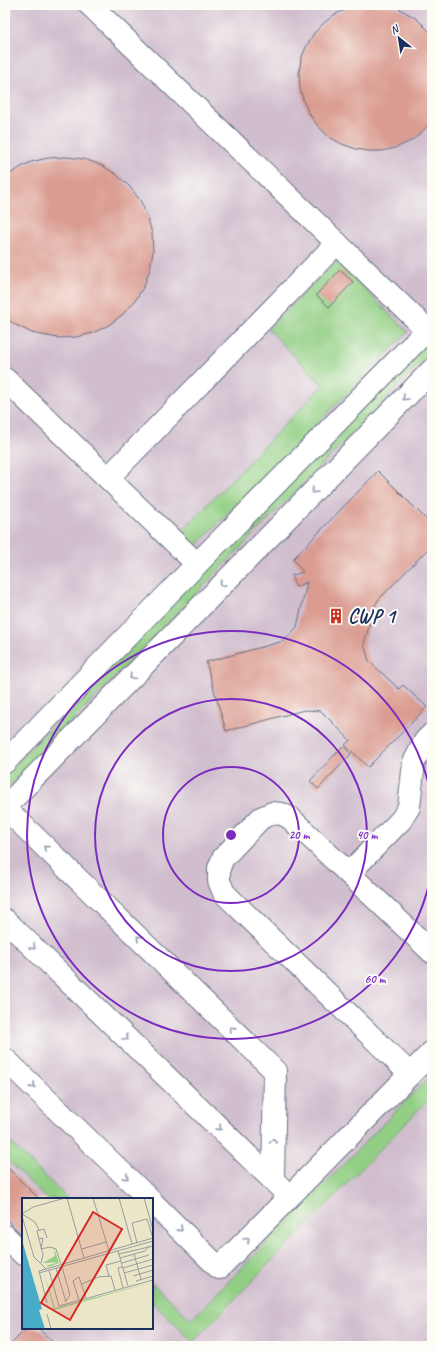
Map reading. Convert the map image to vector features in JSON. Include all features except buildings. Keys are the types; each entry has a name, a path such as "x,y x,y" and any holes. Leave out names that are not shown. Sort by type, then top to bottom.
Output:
{"lane":[{"path":"5,762 197,564 430,328 337,243 90,5"},
{"path":"108,478 337,243"},
{"path":"273,1180 275,1071 5,808 432,370"},
{"path":"5,379 197,564"},
{"path":"349,873 402,820 409,807 414,762 425,741 432,734"},
{"path":"410,1074 224,893 219,881 219,868 223,858 261,818 272,813 282,814 290,818 432,952"},
{"path":"5,920 289,1196"},
{"path":"153,1203 219,1268 432,1052"},
{"path":"5,1059 148,1198"},
{"path":"5,1236 22,1253"}],"shaded area":[{"path":"5,5 432,5 432,333 5,775"},
{"path":"432,351 432,1074 190,1321 153,1284 153,1198 66,1198 5,1138 5,790"},
{"path":"432,1097 432,1346 5,1346 5,1158 46,1198 22,1198 22,1329 153,1329 153,1303 193,1343"}],"green space":[{"path":"336,261 408,332 194,548 179,534 323,385 268,329"},
{"path":"432,333 432,351 5,790 5,775"},
{"path":"432,1074 432,1096 193,1342 153,1303 153,1284 191,1320"},
{"path":"5,1137 67,1198 46,1198 5,1158"}],"place":[{"name":"CWP 1","path":"336,616"}]}
